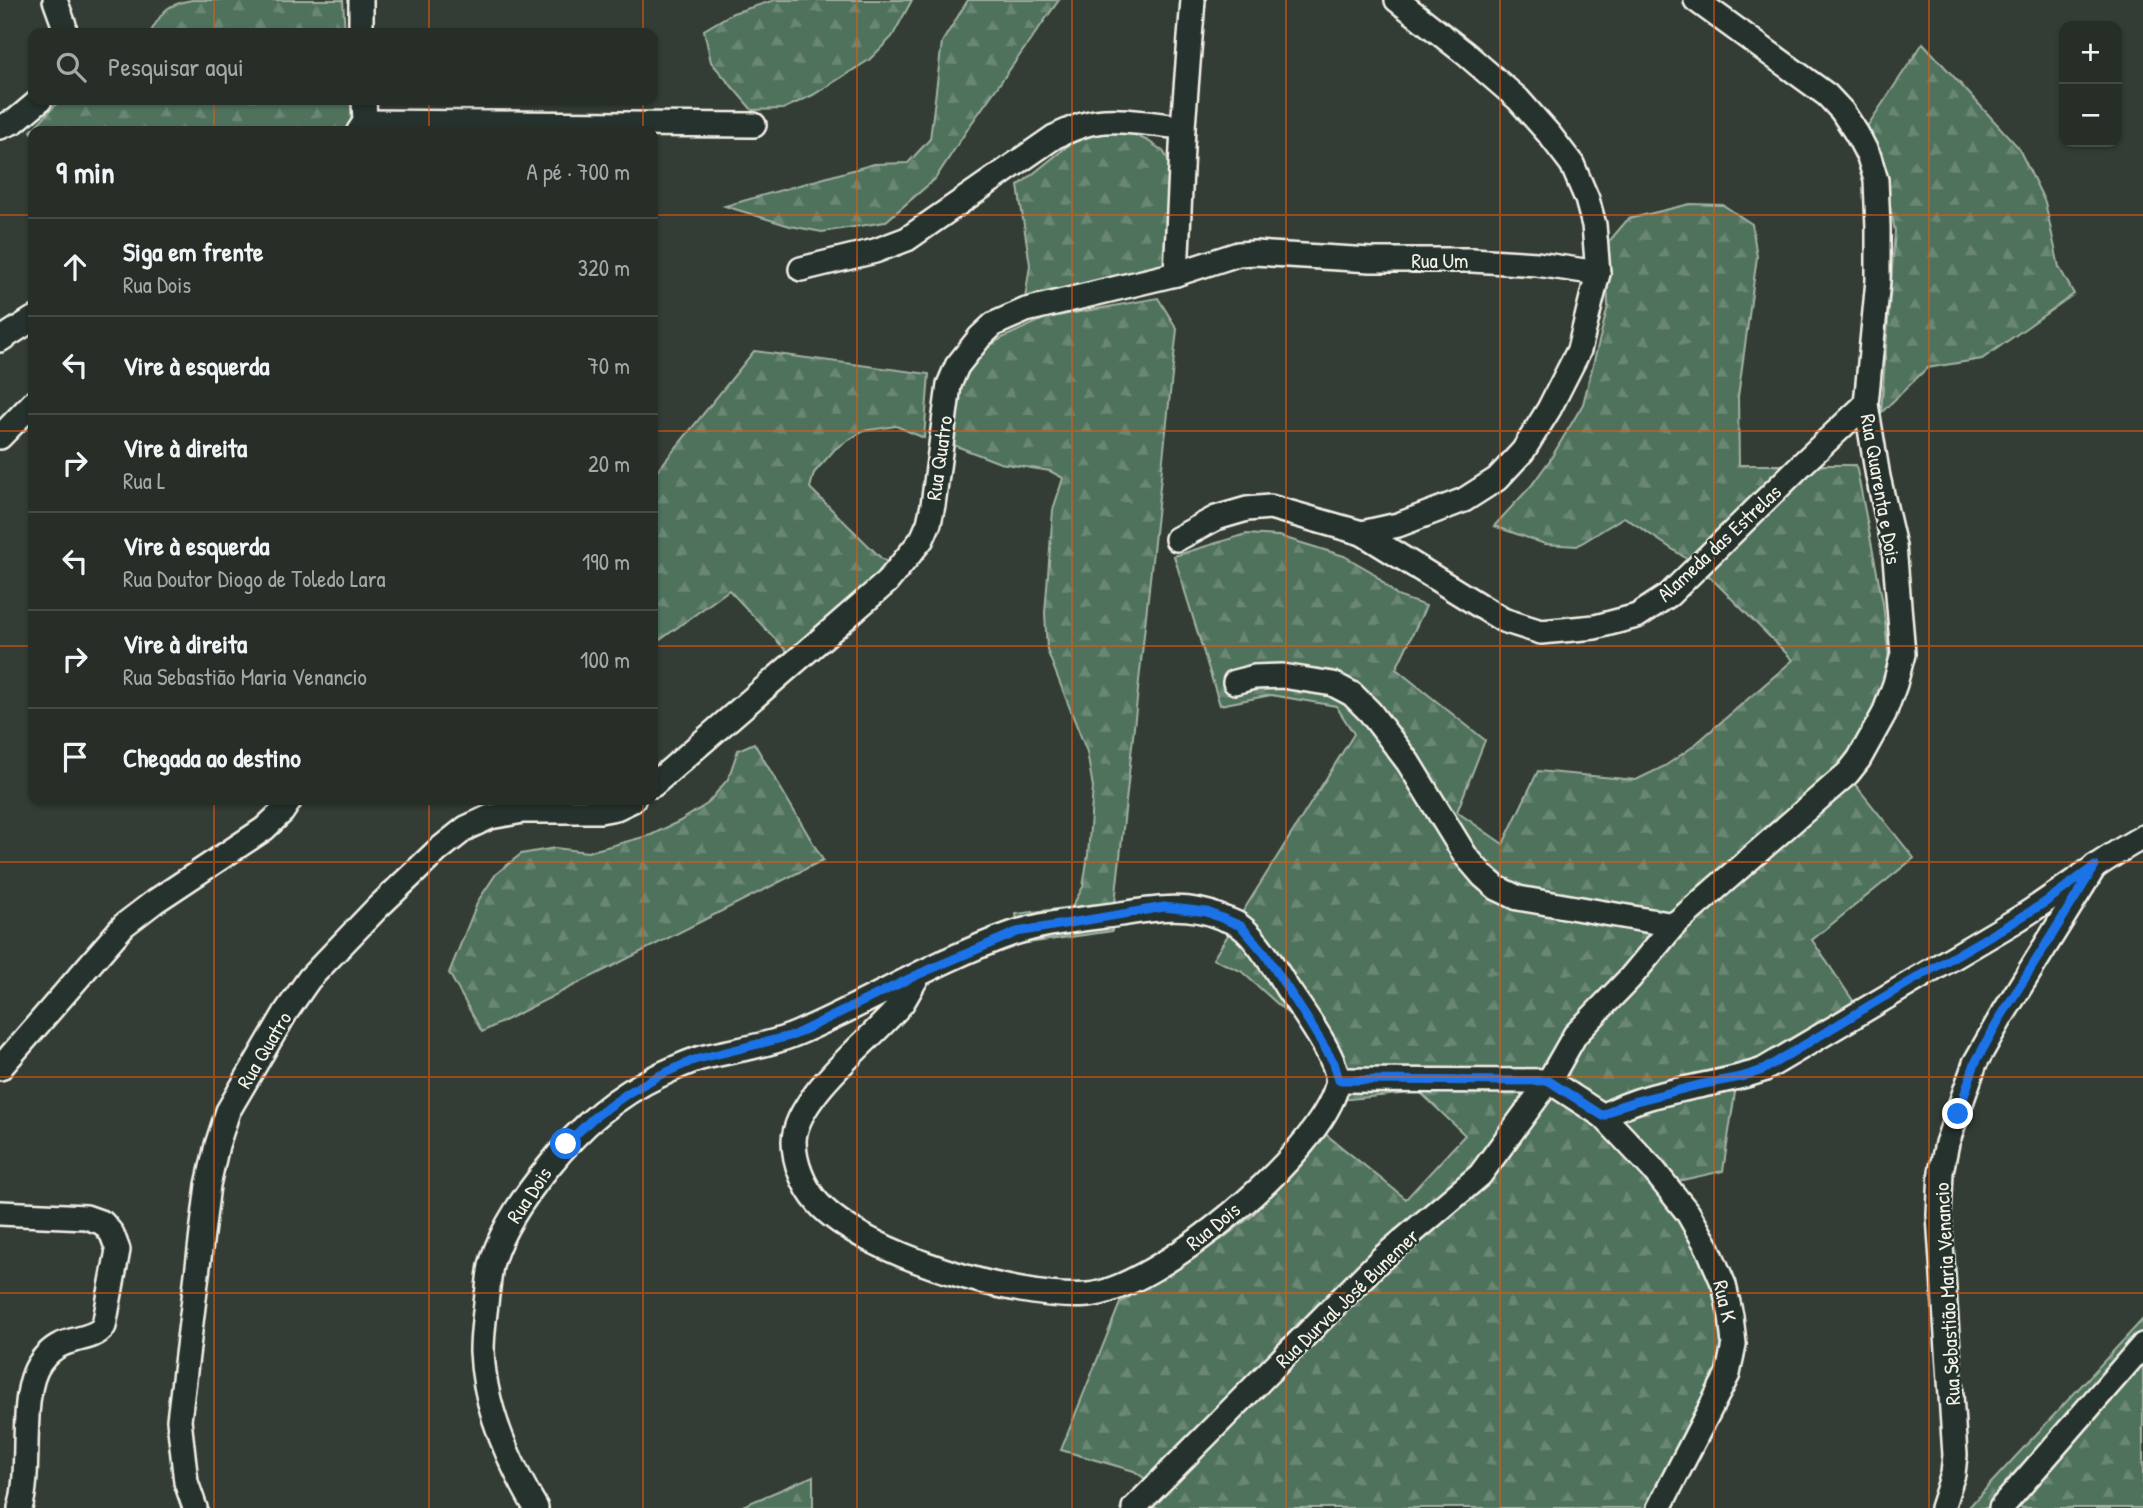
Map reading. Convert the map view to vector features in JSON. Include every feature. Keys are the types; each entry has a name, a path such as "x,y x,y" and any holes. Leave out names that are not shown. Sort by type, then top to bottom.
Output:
{"street":[{"path":"55,0 64,28"},
{"path":"361,0 361,28"},
{"path":"1176,274 1183,127 1193,0"},
{"path":"1177,539 1216,518 1247,509 1270,507 1362,533 1398,525 1464,500 1497,479 1523,451 1549,409 1579,350 1598,273 1594,225 1587,199 1572,164 1518,99 1397,0"},
{"name":"Rua Quarenta e Dois","path":"1549,1081 1575,1035 1630,978 1674,925 1848,773 1884,714 1903,654 1894,546 1878,477 1866,404 1878,267 1876,180 1870,157 1842,111 1826,95 1696,0"},
{"path":"0,127 15,121 34,105"},
{"path":"363,118 754,125"},
{"path":"801,269 875,251 907,239 1054,137 1071,129 1096,121 1183,127"},
{"name":"Rua Quatro","path":"658,781 887,582 922,539 933,505 949,385 957,366 994,324 1026,310 1176,274 1238,254 1281,255"},
{"name":"Rua Um","path":"1281,255 1371,260 1472,260 1537,264 1598,273"},
{"path":"0,340 28,322"},
{"name":"Alameda das Estrelas","path":"1362,533 1503,620 1541,632 1595,627 1637,615 1669,595 1866,404"},
{"path":"0,437 28,408"},
{"path":"1234,682 1254,677 1282,677 1334,684 1352,694 1370,712 1408,762 1465,855 1497,888 1518,898 1674,925"},
{"path":"0,1068 124,925 264,829 287,805"},
{"name":"Rua Quatro","path":"195,1508 186,1482 179,1419 208,1185 216,1145 228,1111 286,1012 309,979 368,917 437,850 466,828 490,817 523,811 600,811 622,805"},
{"path":"1603,1116 1636,1101 1763,1070 2025,915 2095,866 2143,837"},
{"name":"Rua Sebastião Maria Venancio","path":"1942,1508 1953,1474 1955,1455 1939,1215 1941,1172 1947,1143 1975,1063 2095,866"},
{"name":"Rua Dois","path":"536,1508 502,1440 489,1404 482,1350 492,1262 508,1226 531,1188 566,1144 592,1119 628,1093 658,1076 694,1060 794,1035 919,974 1017,932 1164,907 1207,912 1241,926 1265,954 1334,1063 1339,1080 1327,1110 1316,1127 1281,1169 1198,1240 1146,1275 1090,1295 1031,1292 995,1285 915,1259 856,1232 822,1207 805,1187 798,1163 793,1137 808,1103 902,1002 919,974"},
{"path":"1339,1080 1549,1081"},
{"name":"Rua K","path":"1549,1081 1603,1116 1652,1168 1688,1213 1708,1248 1724,1285 1734,1344 1728,1374 1659,1508"},
{"name":"Rua Durval José Bunemer","path":"1134,1508 1381,1259 1480,1175 1549,1081"},
{"path":"0,1213 86,1217 103,1223 112,1234 118,1250 104,1326 97,1333 62,1343 39,1364 33,1376 20,1508"},
{"path":"2001,1508 2143,1345"}],"green space":[{"path":"192,0 343,0 345,28 153,28 166,10"},
{"path":"775,0 912,0 892,37 869,60 813,95 783,109 752,110 711,62 704,30 733,13"},
{"path":"968,0 1059,0 935,179 885,222 822,232 790,226 725,206 874,164 908,163 930,139 942,42"},
{"path":"1923,43 2018,147 2045,202 2059,267 2074,294 1982,359 1927,368 1881,413 1895,231 1882,167 1864,131"},
{"path":"55,105 353,105 353,108 348,126 36,126"},
{"path":"1118,128 1163,151 1172,166 1174,245 1162,275 1024,306 1030,265 1018,186 1085,132"},
{"path":"1690,204 1723,205 1752,224 1757,257 1738,397 1739,465 1856,465 1883,603 1890,670 1875,737 1854,783 1914,858 1812,940 1864,1017 1736,1086 1723,1171 1669,1183 1712,1279 1736,1380 1672,1508 1151,1508 1165,1493 1134,1471 1061,1450 1120,1303 1222,1239 1252,1216 1324,1133 1406,1199 1465,1135 1420,1092 1340,1100 1330,1070 1292,1017 1241,971 1213,959 1354,734 1336,706 1271,695 1220,705 1174,556 1246,534 1279,536 1344,556 1372,572 1397,596 1426,606 1396,669 1485,740 1457,812 1503,844 1538,771 1636,780 1665,766 1691,748 1793,660 1702,569 1624,517 1577,546 1545,544 1494,526 1531,486 1550,460 1583,404 1608,306 1606,245 1628,219"},
{"path":"1158,298 1177,329 1112,931 1020,944 1016,914 1072,907 1083,887 1088,855 1093,787 1087,752 1047,650 1045,613 1053,510 1063,478 1050,471 1000,463 951,444 954,410 963,378 971,363 982,351 1002,338 1046,318"},
{"path":"754,351 929,374 924,438 896,426 863,431 835,449 814,473 810,488 881,558 895,567 794,659 729,590 658,641 658,470"},
{"path":"754,743 823,860 482,1032 449,973 478,901 496,874 521,854 555,848 588,852 651,835 680,821 707,804 728,779 738,750"},
{"path":"2143,1319 2143,1508 1968,1508"},
{"path":"813,1476 813,1508 738,1508"}],"route":[{"path":"566,1144 592,1119 628,1093 694,1060 794,1035 919,974 1017,932 1164,907 1207,912 1241,926 1265,954 1306,1017 1334,1063 1339,1080 1549,1081 1603,1116 1636,1101 1763,1070 2015,921 2095,866 1975,1063 1958,1114"}]}
